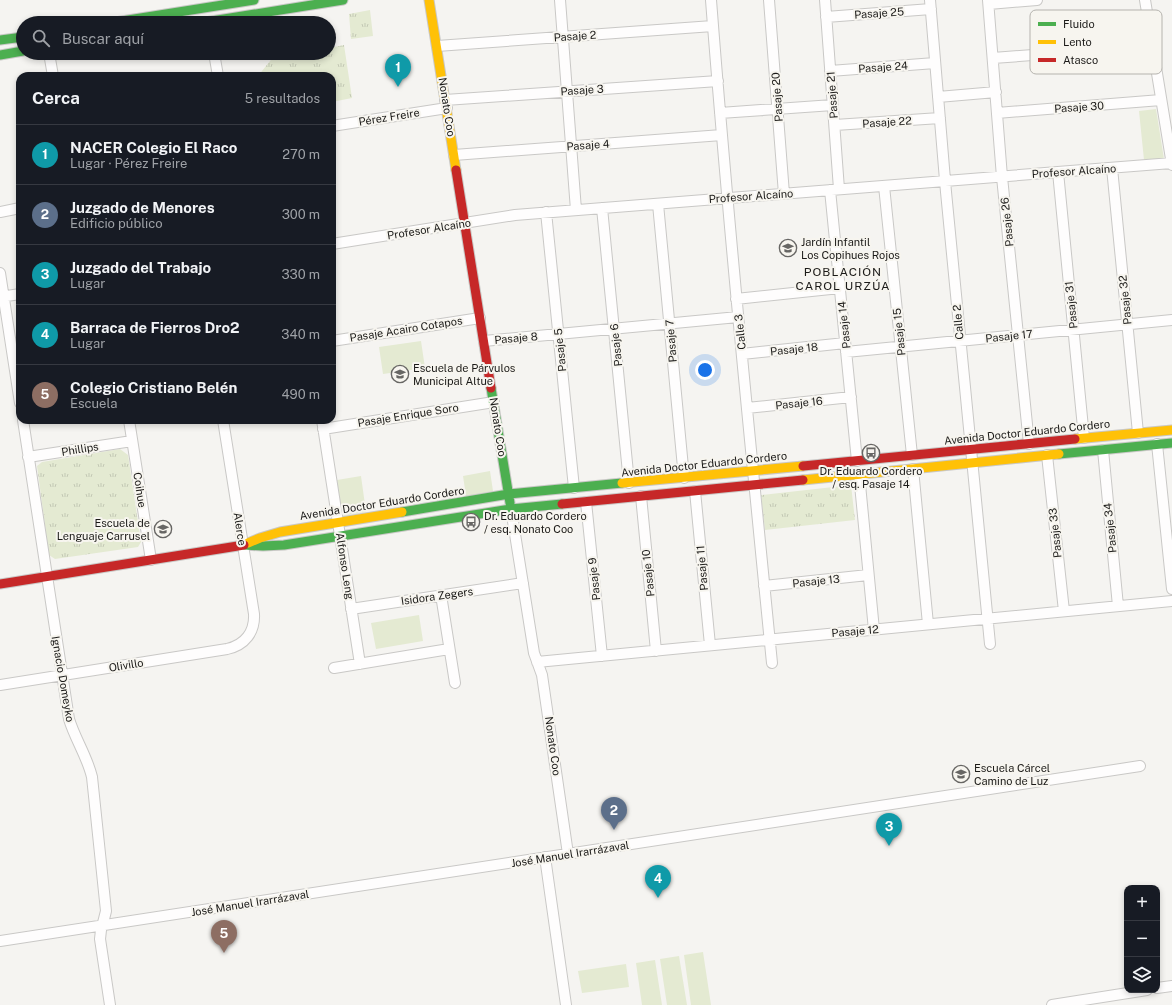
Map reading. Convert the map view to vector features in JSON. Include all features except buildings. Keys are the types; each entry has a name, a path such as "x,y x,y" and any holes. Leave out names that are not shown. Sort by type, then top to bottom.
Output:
{"main road":[{"path":"148,16 221,3 254,0"},
{"path":"246,16 343,0"},
{"name":"Nonato Coo","path":"429,0 511,509"},
{"path":"0,40 16,38"},
{"path":"0,55 16,52"},
{"name":"Avenida Doctor Eduardo Cordero","path":"243,546 270,535 509,494 1172,430"},
{"name":"Avenida Doctor Eduardo Cordero","path":"0,584 243,546 273,546 511,509 1172,443"}],"street":[{"path":"560,0 576,210"},
{"name":"Calle 3","path":"711,0 736,298 772,663"},
{"name":"Pasaje 20","path":"769,0 784,194"},
{"name":"Pasaje 21","path":"825,0 835,125 835,190"},
{"path":"989,2 1037,0"},
{"path":"1145,0 1147,10"},
{"name":"Pasaje 26","path":"989,2 1002,176 1029,444"},
{"name":"Pasaje 25","path":"826,17 931,4"},
{"name":"Calle 2","path":"931,4 945,181 990,644"},
{"name":"Pasaje 2","path":"437,46 714,26"},
{"path":"993,58 1030,55"},
{"path":"50,60 52,72"},
{"path":"215,60 217,72"},
{"name":"Pasaje 24","path":"830,70 935,63"},
{"path":"1157,74 1172,164"},
{"name":"Pasaje 3","path":"446,104 567,92 718,81"},
{"path":"938,97 996,92"},
{"name":"Pasaje 30","path":"997,113 1161,100"},
{"name":"Pérez Freire","path":"336,125 446,104"},
{"path":"720,113 833,105"},
{"name":"Pasaje 22","path":"835,125 940,118"},
{"name":"Pasaje 4","path":"454,155 722,135"},
{"name":"Profesor Alcaíno","path":"336,243 515,215 546,212 1172,164"},
{"name":"Pasaje 32","path":"1112,168 1138,433"},
{"name":"Pasaje 31","path":"1058,172 1084,438"},
{"name":"Pasaje 15","path":"884,186 912,455"},
{"name":"Pasaje 14","path":"835,190 840,288 857,461"},
{"name":"Pasaje 7","path":"658,204 684,478"},
{"name":"Pasaje 6","path":"602,208 629,483"},
{"path":"0,212 16,209"},
{"name":"Pasaje 5","path":"546,212 574,488"},
{"path":"0,273 2,297 16,379"},
{"path":"736,298 840,288"},
{"path":"2,297 16,295"},
{"name":"Pasaje 8","path":"484,341 738,317"},
{"name":"Pasaje Acairo Cotapos","path":"336,339 480,318"},
{"name":"Pasaje 17","path":"846,348 901,346 960,341 1172,320"},
{"name":"Pasaje 18","path":"742,354 846,348"},
{"name":"Pasaje 16","path":"747,408 851,398"},
{"name":"Pasaje Enrique Soro","path":"336,422 494,402"},
{"name":"Ignacio Domeyko","path":"24,424 69,719 74,735 87,759 92,778 105,905 105,915 100,935 100,943 110,1005"},
{"name":"Coihue","path":"130,424 151,560"},
{"name":"Alerce","path":"224,424 254,620 248,637"},
{"name":"Alfonso Leng","path":"322,424 360,664"},
{"name":"Phillips","path":"28,457 132,441"},
{"path":"1157,444 1172,589"},
{"name":"Pasaje 34","path":"1102,450 1118,606"},
{"name":"Pasaje 33","path":"1047,455 1064,611"},
{"path":"913,469 928,624"},
{"path":"859,474 874,630"},
{"name":"Pasaje 11","path":"695,491 710,646"},
{"name":"Pasaje 10","path":"641,496 656,651"},
{"name":"Pasaje 9","path":"586,502 602,656"},
{"name":"Nonato Coo","path":"511,509 534,652 542,675 568,854"},
{"name":"Pasaje 13","path":"764,586 868,575"},
{"name":"Isidora Zegers","path":"351,609 523,583"},
{"path":"441,595 454,683"},
{"name":"Pasaje 12","path":"538,662 1172,601"},
{"name":"Olivillo","path":"0,685 227,649 239,646 248,637"},
{"path":"334,668 449,649"},
{"name":"José Manuel Irarrázaval","path":"0,941 1140,766"},
{"path":"544,858 566,1005"},
{"path":"1160,988 1172,986"},
{"path":"1052,1005 1128,993"}],"green space":[{"path":"370,10 373,36 351,39 349,14"},
{"path":"344,45 352,98 336,101 336,72 261,72 271,60 336,60 336,47"},
{"path":"1156,109 1164,159 1144,160 1139,111"},
{"path":"421,341 425,368 383,374 379,347"},
{"path":"120,449 128,455 141,542 138,547 55,559 49,555 37,466 42,462"},
{"path":"490,471 493,491 466,496 463,476"},
{"path":"361,476 366,512 342,516 337,480"},
{"path":"851,485 855,520 765,530 761,495"},
{"path":"419,615 423,641 376,649 371,623"},
{"path":"703,952 711,1005 691,1005 684,955"},
{"path":"679,956 687,1005 667,1005 660,959"},
{"path":"655,960 662,1005 642,1005 636,963"},
{"path":"626,964 629,987 582,993 578,971"}],"traffic: fast":[{"path":"153,16 254,0"},
{"path":"243,16 343,0"},
{"path":"0,40 16,38"},
{"path":"0,55 16,52"},
{"path":"491,388 510,503"},
{"path":"1059,454 1172,443"},
{"path":"402,512 509,494 622,483"},
{"path":"244,545 284,545 511,509 562,504"}],"traffic: slow":[{"path":"429,0 456,170"},
{"path":"1075,439 1172,430"},
{"path":"803,480 1059,454"},
{"path":"622,483 803,466"},
{"path":"248,543 280,532 402,512"}],"traffic: jam":[{"path":"456,170 491,388"},
{"path":"803,466 1075,439"},
{"path":"562,504 803,480"},
{"path":"0,584 244,545"}],"place":[{"name":"NACER Colegio El Raco","path":"398,87"},
{"name":"Jardín Infantil Los Copihues Rojos","path":"788,248"},
{"name":"Escuela de Párvulos Municipal Altue","path":"400,374"},
{"name":"Dr. Eduardo Cordero / esq. Pasaje 14","path":"871,453"},
{"name":"Dr. Eduardo Cordero / esq. Nonato Coo","path":"471,522"},
{"name":"Escuela de Lenguaje Carrusel","path":"163,529"},
{"name":"Escuela Cárcel Camino de Luz","path":"961,774"},
{"name":"Juzgado de Menores","path":"614,830"},
{"name":"Juzgado del Trabajo","path":"889,846"},
{"name":"Barraca de Fierros Dro2","path":"658,898"},
{"name":"Colegio Cristiano Belén","path":"224,953"}],"district":[{"name":"POBLACIÓN CAROL URZÚA","path":"843,279"}]}
